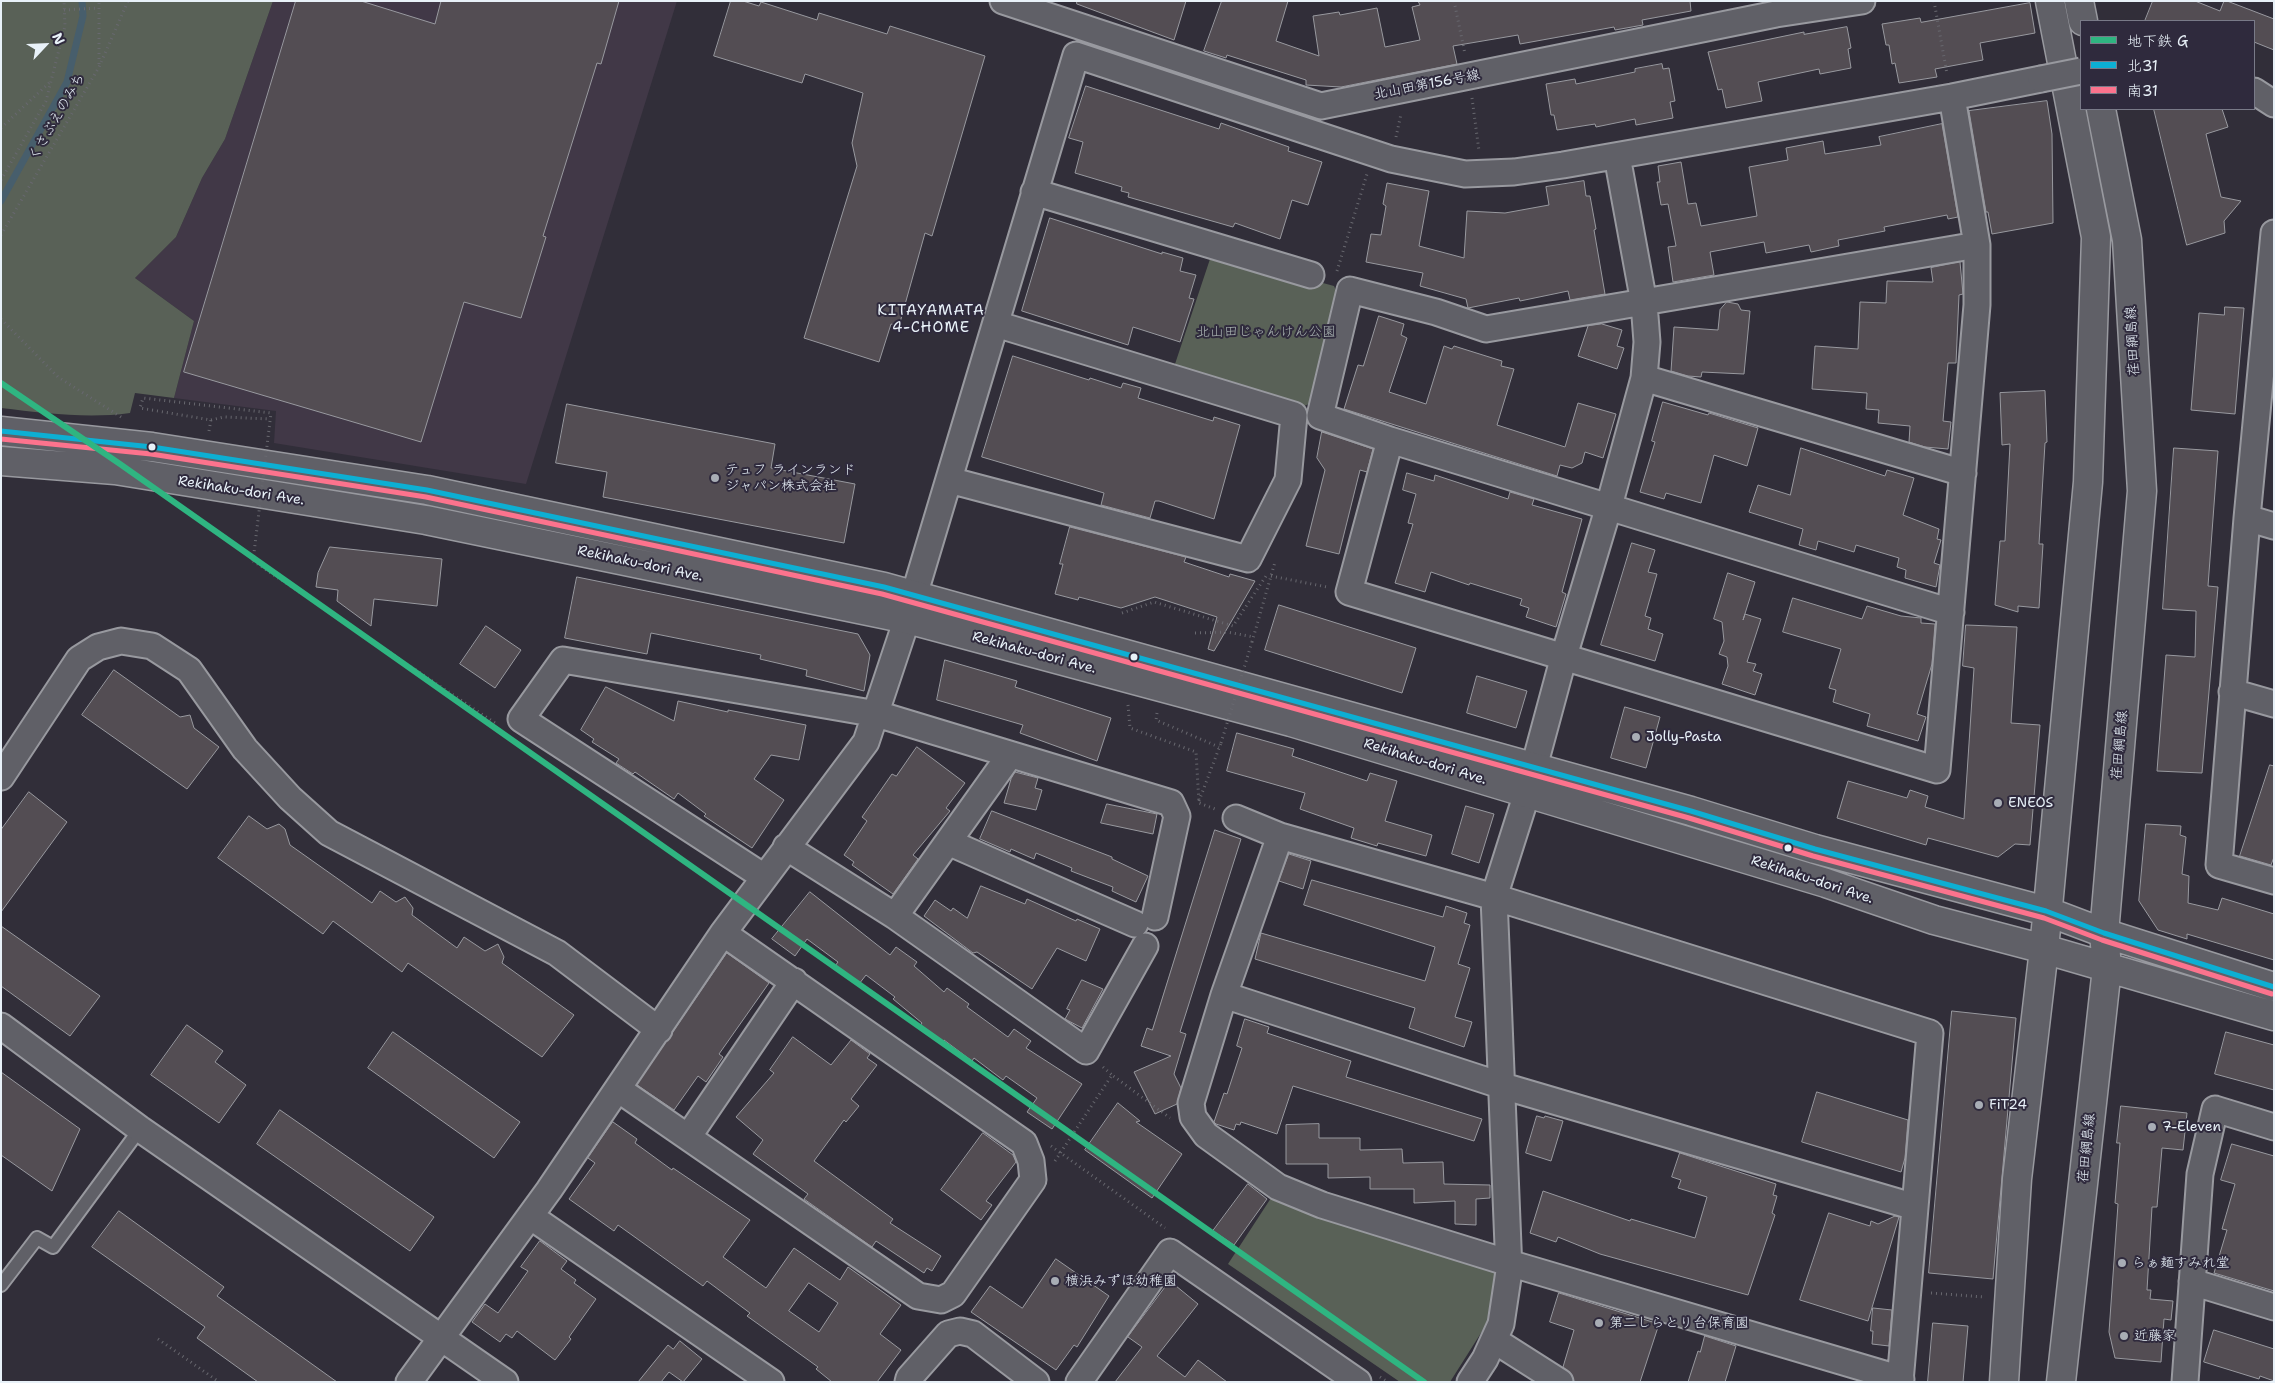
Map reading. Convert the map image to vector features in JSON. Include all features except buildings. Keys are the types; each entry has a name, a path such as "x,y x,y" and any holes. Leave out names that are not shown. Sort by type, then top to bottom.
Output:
{"street":[{"name":"北山田第156号線","path":"1003,1 1321,106 1776,14 1862,1"},
{"path":"2004,1382 2017,1179 2044,949 2046,911 2088,482 2096,237 2050,1"},
{"path":"2079,1 2083,20"},
{"path":"409,1382 530,1216 659,1030 723,933 866,742 877,714 911,607 1076,55 1391,159 1465,174 1514,172 1617,156 1952,97 2080,71"},
{"path":"2255,93 2274,104"},
{"path":"1390,440 1349,592 1937,770 1977,306 1977,245 1952,97"},
{"name":"荏田綱島線","path":"2061,1382 2107,968 2104,933 2142,491 2127,240 2101,110"},
{"path":"1470,1382 1485,1359 1501,1324 1509,1263 1494,896 1530,781 1644,378 1647,342 1644,303 1617,156"},
{"path":"1034,192 1312,275"},
{"path":"2274,233 2268,343 2246,518 2219,865 2274,881"},
{"path":"1951,612 1390,440 1320,416 1350,290 1436,312 1486,329 1977,245"},
{"path":"949,480 1248,559 1288,480 1294,415 996,324"},
{"path":"1644,378 1963,473"},
{"name":"Rekihaku-dori Ave.","path":"1,431 152,447 427,490 911,607 1530,781 2046,911 2104,933 2274,987"},
{"name":"Rekihaku-dori Ave.","path":"1,461 115,470 426,520 911,607"},
{"path":"2246,518 2274,526"},
{"path":"1,777 79,659 98,648 121,641 152,646 189,670 245,749 290,798 329,833 557,953 659,1030"},
{"path":"764,877 521,719 563,660 877,714 1171,803 1177,816 1145,921 1074,899 948,842"},
{"path":"2232,692 2274,704"},
{"path":"895,916 1010,755"},
{"name":"Rekihaku-dori Ave.","path":"1530,781 1934,920 2044,949 2274,1016"},
{"path":"1236,818 1280,836 1494,896 1930,1033 1901,1380 1322,1205 1278,1187 1206,1135 1193,1117 1191,1102 1224,995 1280,836"},
{"path":"786,847 895,916 1086,1051 1145,946"},
{"path":"618,1089 918,1296 941,1300 953,1294 1033,1180 1031,1161 1024,1144 723,933"},
{"path":"688,1138 794,981"},
{"path":"1224,995 1503,1086 1915,1207"},
{"path":"1,1026 140,1128 505,1382"},
{"path":"2185,1382 2200,1174 2215,1109 2274,1127"},
{"path":"530,1216 770,1382"},
{"path":"1079,1382 1170,1252 1358,1382"},
{"path":"2192,1282 2274,1307"},
{"path":"908,1382 909,1378 948,1334 960,1331 973,1334 1036,1382"},
{"path":"1494,1340 1560,1382"}],"lane":[{"path":"1,1285 37,1238 53,1248 140,1128"}],"path":[{"name":"くさぶえのみち","path":"1,180 46,101 64,26 64,1"},
{"name":"くさぶえのみち","path":"1,235 99,67 99,1"},
{"path":"99,67 128,1"},
{"path":"1454,1 1470,76 1479,153"},
{"path":"1934,1 1952,97"},
{"path":"64,10 99,8"},
{"path":"1,128 51,81"},
{"path":"1336,273 1369,168"},
{"path":"1,220 8,224"},
{"path":"1,320 58,377 122,418"},
{"path":"270,419 224,417 211,420 140,408 143,398 270,413 270,419 253,561 504,729 521,719"},
{"path":"209,432 211,420"},
{"path":"1177,816 1196,814 1254,637 1277,556"},
{"path":"1122,613 1154,602 1233,626 1275,563"},
{"path":"1271,576 1349,592"},
{"path":"1227,632 1229,625"},
{"path":"1195,633 1227,632 1254,637"},
{"path":"1128,705 1130,728 1196,752 1199,802"},
{"path":"1157,713 1156,720 1220,745"},
{"path":"1033,1180 1050,1171 1060,1152 1112,1075 1168,1118 1184,1121 1193,1117"},
{"path":"1060,1152 1155,1221"},
{"path":"1959,1295 1982,1297"},
{"path":"158,1339 220,1382"}],"shaded area":[{"path":"273,1 677,1 526,484 274,443 276,411 174,398 194,321 135,278 176,237 202,178 225,139"}],"green space":[{"path":"1,1 273,1 225,139 202,178 176,237 135,278 194,321 174,398 135,393 130,413 114,415 66,415 1,408"},
{"name":"北山田じゃんけん公園","path":"1212,253 1334,286 1339,297 1313,402 1298,409 1174,367"},
{"path":"1273,1195 1500,1268 1498,1288 1486,1325 1450,1382 1400,1382 1228,1264"}],"waterway":[{"path":"1,201 67,82 83,16 82,1"}],"metro line":[{"name":"G","path":"1,383 120,464 1424,1382"}],"transit line":[{"name":"北31","path":"1,431 152,447 427,490 884,587 1691,811 1815,849 2046,911 2104,933 2274,987"},
{"name":"南31","path":"1,439 151,454 426,497 882,594 1689,818 1813,856 2044,918 2102,940 2272,994"}],"place":[{"name":"テュフ ラインランド ジャパン株式会社","path":"715,478"},
{"name":"Jolly-Pasta","path":"1636,737"},
{"name":"ENEOS","path":"1998,803"},
{"name":"FiT24","path":"1979,1105"},
{"name":"7-Eleven","path":"2152,1127"},
{"name":"らぁ麺すみれ堂","path":"2122,1263"},
{"name":"横浜みずほ幼稚園","path":"1055,1281"},
{"name":"第二しらとり台保育園","path":"1599,1323"},
{"name":"近藤家","path":"2124,1336"}],"district":[{"name":"KITAYAMATA 4-CHOME","path":"931,320"}]}
